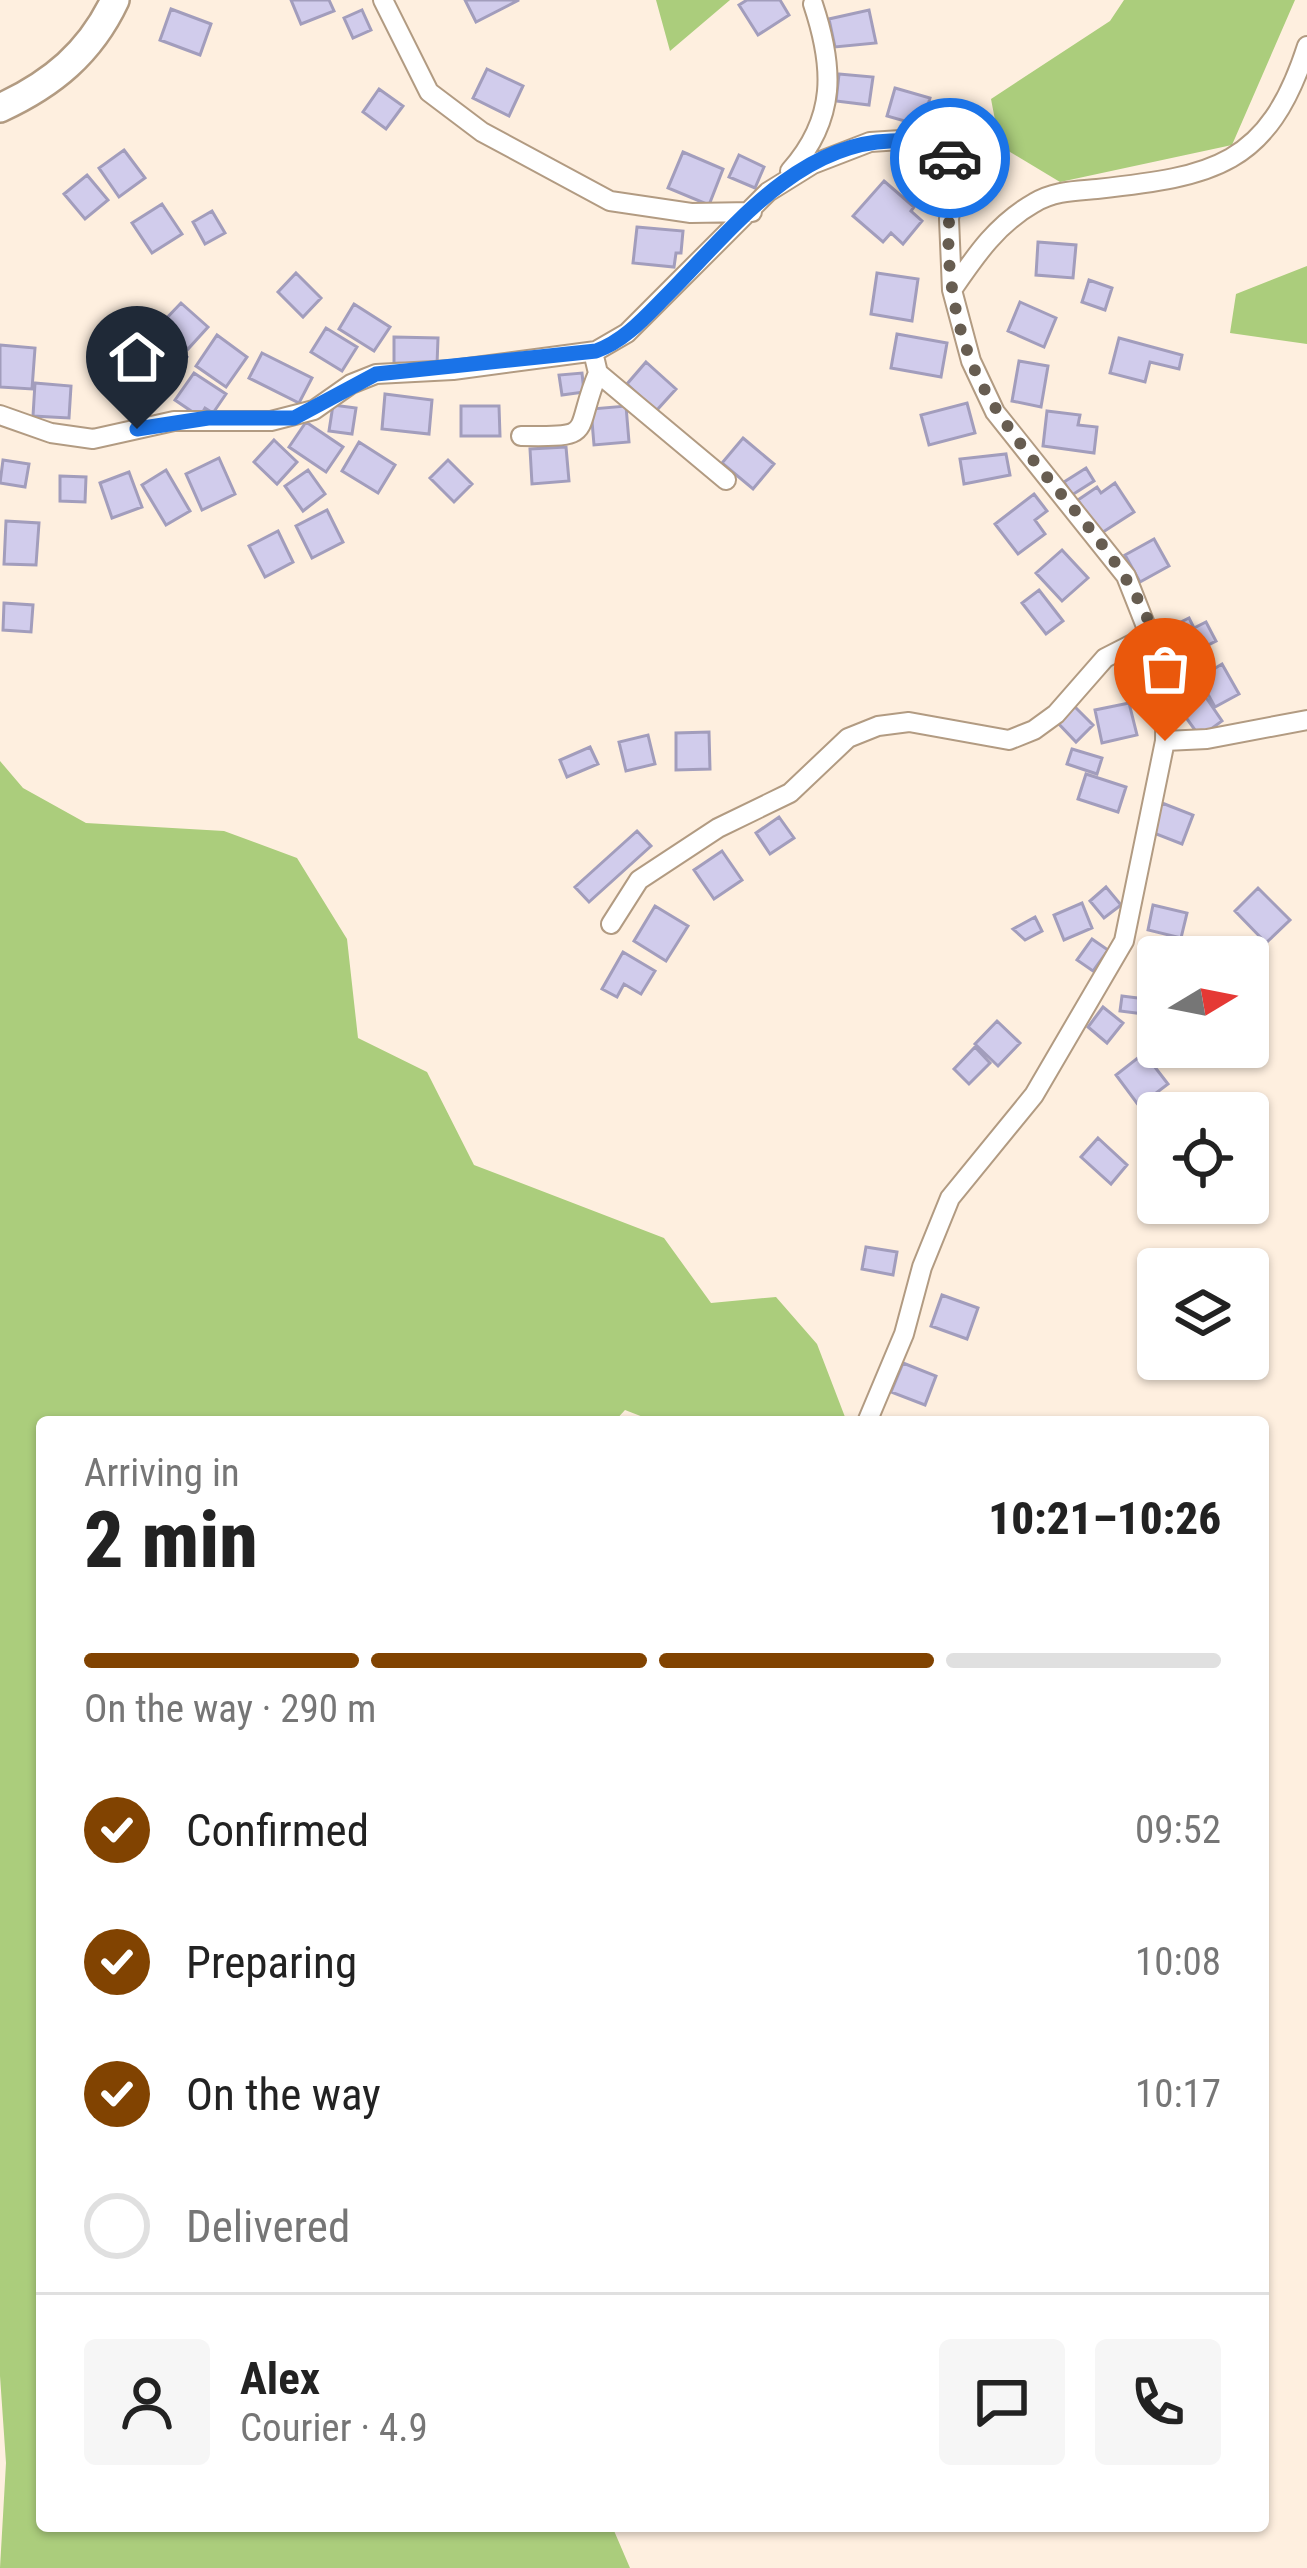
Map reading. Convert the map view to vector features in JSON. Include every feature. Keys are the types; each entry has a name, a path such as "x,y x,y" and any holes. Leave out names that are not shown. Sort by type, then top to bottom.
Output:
{"main road":[{"path":"0,108 39,89 79,57 115,0"}],"street":[{"path":"382,0 429,92 482,133 610,201 692,213 752,212"},
{"path":"785,181 822,119 831,84 813,4"},
{"path":"952,290 991,235 1034,203 1072,190 1189,175 1238,155 1270,128 1307,46"},
{"path":"0,415 51,433 92,439 174,421 271,421 314,410 351,384 376,374 592,352 627,333 768,192 813,164 870,142 902,140 939,147 950,157 955,182 949,219 952,290 971,362 995,412 1126,576 1166,677 1165,741 1124,941 1034,1095 950,1198 922,1267 904,1334 869,1416"},
{"path":"521,436 557,438 579,431 598,374 592,352"},
{"path":"598,374 726,480"},
{"path":"611,925 639,880 718,828 790,793 848,738 909,722 1009,740 1034,730 1056,713 1105,658 1152,634"},
{"path":"1165,741 1207,739 1307,720"}],"green space":[{"path":"656,0 730,0 670,51"},
{"path":"1124,0 1295,0 1232,145 1060,182 1000,146 991,99 1110,21"},
{"path":"1307,266 1307,344 1230,333 1236,294"},
{"path":"0,761 23,788 86,823 224,831 297,858 347,939 358,1038 427,1072 474,1165 664,1238 711,1303 776,1297 817,1344 845,1416 640,1416 625,1410 620,1416 36,1416 36,2532 615,2532 630,2568 0,2568 6,2463 0,2376"}],"building":[{"path":"291,0 329,0 334,11 301,24"},
{"path":"465,0 519,0 476,22"},
{"path":"747,0 780,0 789,15 758,35 739,5"},
{"path":"171,9 211,24 200,55 160,40"},
{"path":"362,10 371,30 353,38 344,18"},
{"path":"869,10 876,43 835,47 829,19"},
{"path":"487,69 523,86 509,116 473,98"},
{"path":"839,74 873,77 869,105 836,101"},
{"path":"895,88 930,98 922,126 887,116"},
{"path":"379,89 403,106 386,129 363,112"},
{"path":"124,150 145,178 119,197 99,168"},
{"path":"683,152 723,169 709,205 668,188"},
{"path":"739,155 764,167 755,188 729,177"},
{"path":"87,175 108,200 85,219 64,194"},
{"path":"884,181 914,207 911,211 922,221 903,244 891,233 883,242 853,216"},
{"path":"162,204 182,234 152,253 132,223"},
{"path":"212,211 225,233 205,244 193,222"},
{"path":"637,227 683,231 674,267 633,263"},
{"path":"1038,242 1076,245 1073,278 1036,275"},
{"path":"296,273 321,298 303,317 278,292"},
{"path":"877,273 918,279 912,321 871,314"},
{"path":"1089,280 1112,288 1105,310 1082,302"},
{"path":"1020,302 1056,318 1044,347 1008,331"},
{"path":"181,303 208,327 188,349 161,324"},
{"path":"354,304 390,327 374,351 339,329"},
{"path":"326,328 357,347 342,371 311,352"},
{"path":"155,329 187,357 164,384 132,357"},
{"path":"897,334 947,343 941,377 891,368"},
{"path":"217,335 247,357 226,387 196,366"},
{"path":"394,337 438,338 437,365 394,363"},
{"path":"1119,338 1182,355 1179,369 1150,362 1145,382 1110,373"},
{"path":"0,345 35,348 32,389 0,387"},
{"path":"262,353 312,378 299,403 249,378"},
{"path":"1019,361 1048,366 1041,407 1012,401"},
{"path":"646,362 676,389 656,411 627,384"},
{"path":"194,373 226,394 213,413 205,408 200,417 175,400"},
{"path":"582,373 584,392 562,395 559,375"},
{"path":"35,383 71,386 69,418 33,416"},
{"path":"385,394 432,400 429,434 382,429"},
{"path":"967,403 975,433 929,445 921,415"},
{"path":"333,405 356,408 352,434 329,431"},
{"path":"461,406 499,406 500,436 461,436"},
{"path":"626,406 629,442 594,445 591,409"},
{"path":"1047,411 1080,415 1078,425 1097,427 1094,453 1043,446"},
{"path":"306,422 343,447 326,472 289,447"},
{"path":"743,438 774,464 753,489 722,463"},
{"path":"274,440 297,462 277,484 254,462"},
{"path":"359,442 395,465 378,493 342,471"},
{"path":"566,447 569,481 532,484 530,449"},
{"path":"1006,454 1010,475 964,484 960,459"},
{"path":"219,458 235,494 202,510 186,474"},
{"path":"3,460 29,464 25,487 0,483"},
{"path":"448,460 472,484 454,502 430,478"},
{"path":"1086,468 1094,481 1072,495 1064,482"},
{"path":"166,470 190,511 166,525 142,485"},
{"path":"308,470 325,494 303,511 285,486"},
{"path":"129,472 142,507 112,518 100,483"},
{"path":"60,476 86,477 85,502 60,501"},
{"path":"1115,483 1134,512 1100,534 1078,500 1097,487 1101,493"},
{"path":"1034,494 1047,511 1035,520 1045,534 1018,554 995,524"},
{"path":"327,510 343,542 312,558 296,526"},
{"path":"6,521 39,523 36,565 4,564"},
{"path":"278,531 293,562 265,577 249,546"},
{"path":"1154,539 1169,566 1140,582 1125,555"},
{"path":"1062,550 1088,578 1062,601 1036,573"},
{"path":"1039,590 1063,621 1046,634 1022,603"},
{"path":"4,603 33,605 31,632 3,630"},
{"path":"1189,618 1194,628 1206,622 1216,641 1176,661 1161,632"},
{"path":"1222,664 1239,694 1215,707 1199,678"},
{"path":"1205,696 1222,721 1200,737 1182,712"},
{"path":"1129,703 1137,735 1102,743 1095,710"},
{"path":"1074,706 1093,725 1076,742 1057,722"},
{"path":"709,732 710,769 676,770 676,733"},
{"path":"648,735 655,764 626,771 619,742"},
{"path":"590,747 598,764 567,777 560,760"},
{"path":"1072,749 1102,758 1097,774 1067,764"},
{"path":"1086,774 1126,787 1118,812 1078,799"},
{"path":"1162,803 1193,815 1182,844 1151,832"},
{"path":"779,817 794,838 770,854 756,833"},
{"path":"637,831 651,846 589,902 575,887"},
{"path":"722,851 742,880 714,899 694,870"},
{"path":"1106,887 1121,905 1104,918 1090,901"},
{"path":"1258,888 1290,920 1269,940 1235,911"},
{"path":"1082,903 1092,928 1064,940 1054,915"},
{"path":"1153,905 1187,913 1181,936 1148,930"},
{"path":"655,906 688,926 666,961 634,941"},
{"path":"1035,917 1042,931 1025,940 1013,929"},
{"path":"1092,939 1108,950 1093,971 1077,960"},
{"path":"623,952 655,971 641,994 624,984 617,997 602,989"},
{"path":"1122,996 1137,998 1137,1013 1120,1011"},
{"path":"1103,1007 1123,1023 1107,1043 1088,1027"},
{"path":"997,1021 1020,1043 998,1066 975,1044"},
{"path":"975,1047 990,1063 969,1084 954,1069"},
{"path":"1137,1058 1137,1068 1156,1068 1168,1084 1157,1092 1137,1092 1137,1103 1116,1075"},
{"path":"1098,1138 1127,1165 1111,1184 1081,1157"},
{"path":"866,1247 897,1252 893,1275 862,1269"},
{"path":"942,1295 978,1308 967,1339 931,1326"},
{"path":"903,1363 936,1376 925,1405 891,1392"}],"way so far":[{"path":"950,158 955,182 949,219 952,290 971,362 995,412 1126,576 1166,677 1165,741"}],"route":[{"path":"137,429 208,418 294,418 376,374 453,370 596,351 627,333 768,192 813,164 870,142 902,140 939,147 950,158"}]}
